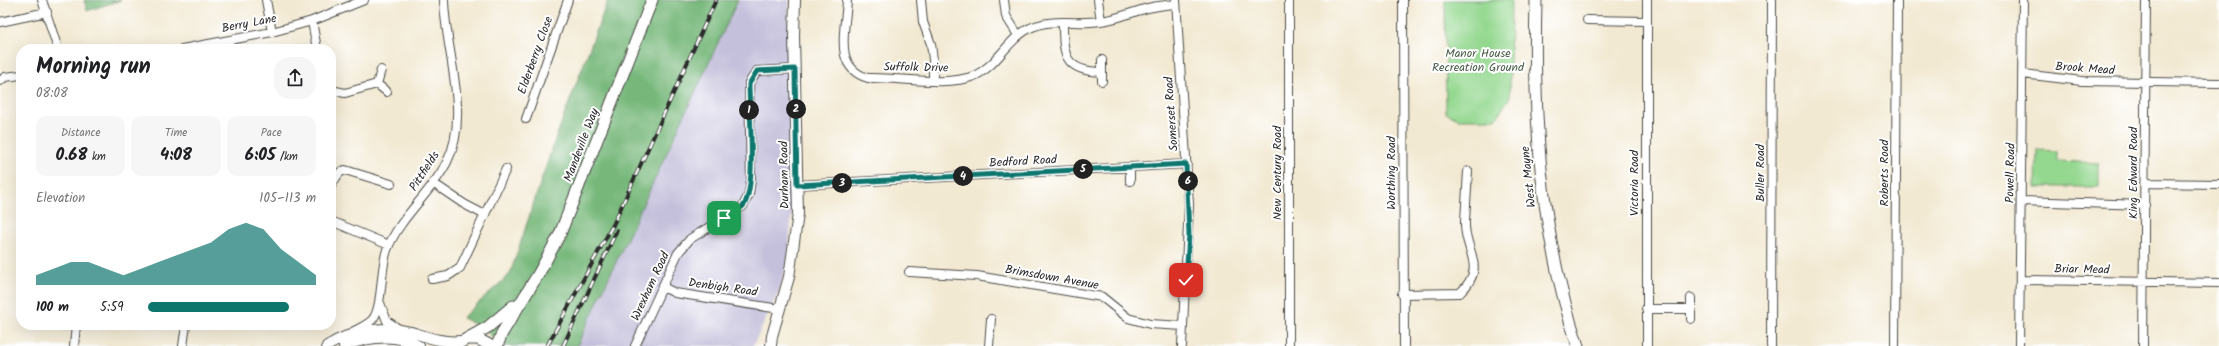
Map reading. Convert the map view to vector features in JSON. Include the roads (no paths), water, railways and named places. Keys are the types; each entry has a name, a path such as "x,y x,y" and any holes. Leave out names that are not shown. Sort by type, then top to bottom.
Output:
{"main road":[{"name":"Mandeville Way","path":"498,346 502,332 546,260 563,227 652,0"},
{"name":"West Mayne","path":"1536,0 1534,75 1540,174 1551,243 1564,299 1578,346"},
{"name":"Mandeville Way","path":"460,342 496,321 525,294"},
{"path":"460,342 478,339 491,346"}],"street":[{"path":"42,0 57,44"},
{"path":"266,0 272,32"},
{"name":"Berry Lane","path":"219,44 312,21 364,0"},
{"name":"Pittfields","path":"380,298 382,268 389,245 405,219 448,161 454,142 456,124 455,91 444,0"},
{"name":"Elderberry Close","path":"526,119 568,0"},
{"name":"Durham Road","path":"771,346 789,277 795,244 798,214 795,0"},
{"name":"Suffolk Drive","path":"847,0 843,46 847,65 852,70 858,75 868,78 933,80 957,80 974,76 988,67 1018,35 1040,24 1101,21 1142,9 1176,2"},
{"path":"921,0 923,22 931,44 933,80"},
{"path":"1004,0 1006,16 1018,35"},
{"path":"1098,0 1101,21"},
{"name":"New Century Road","path":"1289,0 1289,346"},
{"name":"Worthing Road","path":"1403,0 1402,294 1404,346"},
{"name":"Victoria Road","path":"1647,0 1647,346"},
{"name":"Buller Road","path":"1771,346 1772,0"},
{"name":"Roberts Road","path":"1895,346 1897,0"},
{"name":"Powell Road","path":"2020,346 2023,0"},
{"name":"King Edward Road","path":"2143,346 2146,183 2146,0"},
{"name":"Somerset Road","path":"1176,2 1189,234 1182,346"},
{"path":"0,22 47,12"},
{"path":"1587,20 1646,20"},
{"path":"312,21 316,44"},
{"path":"1063,22 1065,55 1071,64 1081,70 1102,76 1102,60"},
{"name":"Wrexham Road","path":"635,346 678,253 690,238 743,206 749,194 751,179 749,84 752,76 757,71 795,69"},
{"path":"377,84 381,70"},
{"name":"Brook Mead","path":"2023,74 2082,81 2219,84"},
{"path":"0,81 5,77 16,76"},
{"path":"336,91 346,93 377,84"},
{"path":"377,84 387,92"},
{"name":"Bedford Road","path":"797,185 1186,164"},
{"path":"1130,168 1130,181"},
{"path":"432,279 448,276 460,268 486,215 506,169"},
{"path":"336,177 338,173 345,170 391,184"},
{"path":"1402,294 1460,293 1468,285 1475,268 1465,222 1468,171"},
{"path":"433,183 464,204 486,215"},
{"path":"2146,183 2219,184"},
{"path":"2022,202 2145,205"},
{"path":"336,223 389,245"},
{"name":"Brimsdown Avenue","path":"910,272 977,276 1102,298 1128,318 1150,324 1184,326"},
{"name":"Briar Mead","path":"2020,280 2219,283"},
{"name":"Denbigh Road","path":"663,287 675,292 780,309"},
{"path":"380,298 382,312 392,326 443,342 460,342"},
{"path":"336,344 372,320 378,311 380,298"},
{"path":"1691,298 1691,319"},
{"path":"1646,309 1691,309"},
{"path":"989,346 991,319"},
{"path":"74,346 76,330"},
{"path":"184,346 186,330"},
{"path":"336,344 370,330 404,331"},
{"path":"336,344 386,338 404,340 419,346"}],"railway":[{"path":"547,346 613,225 716,0"},
{"path":"563,346 617,230"}],"park label":[{"name":"Manor House Recreation Ground","path":"1478,60"}]}
